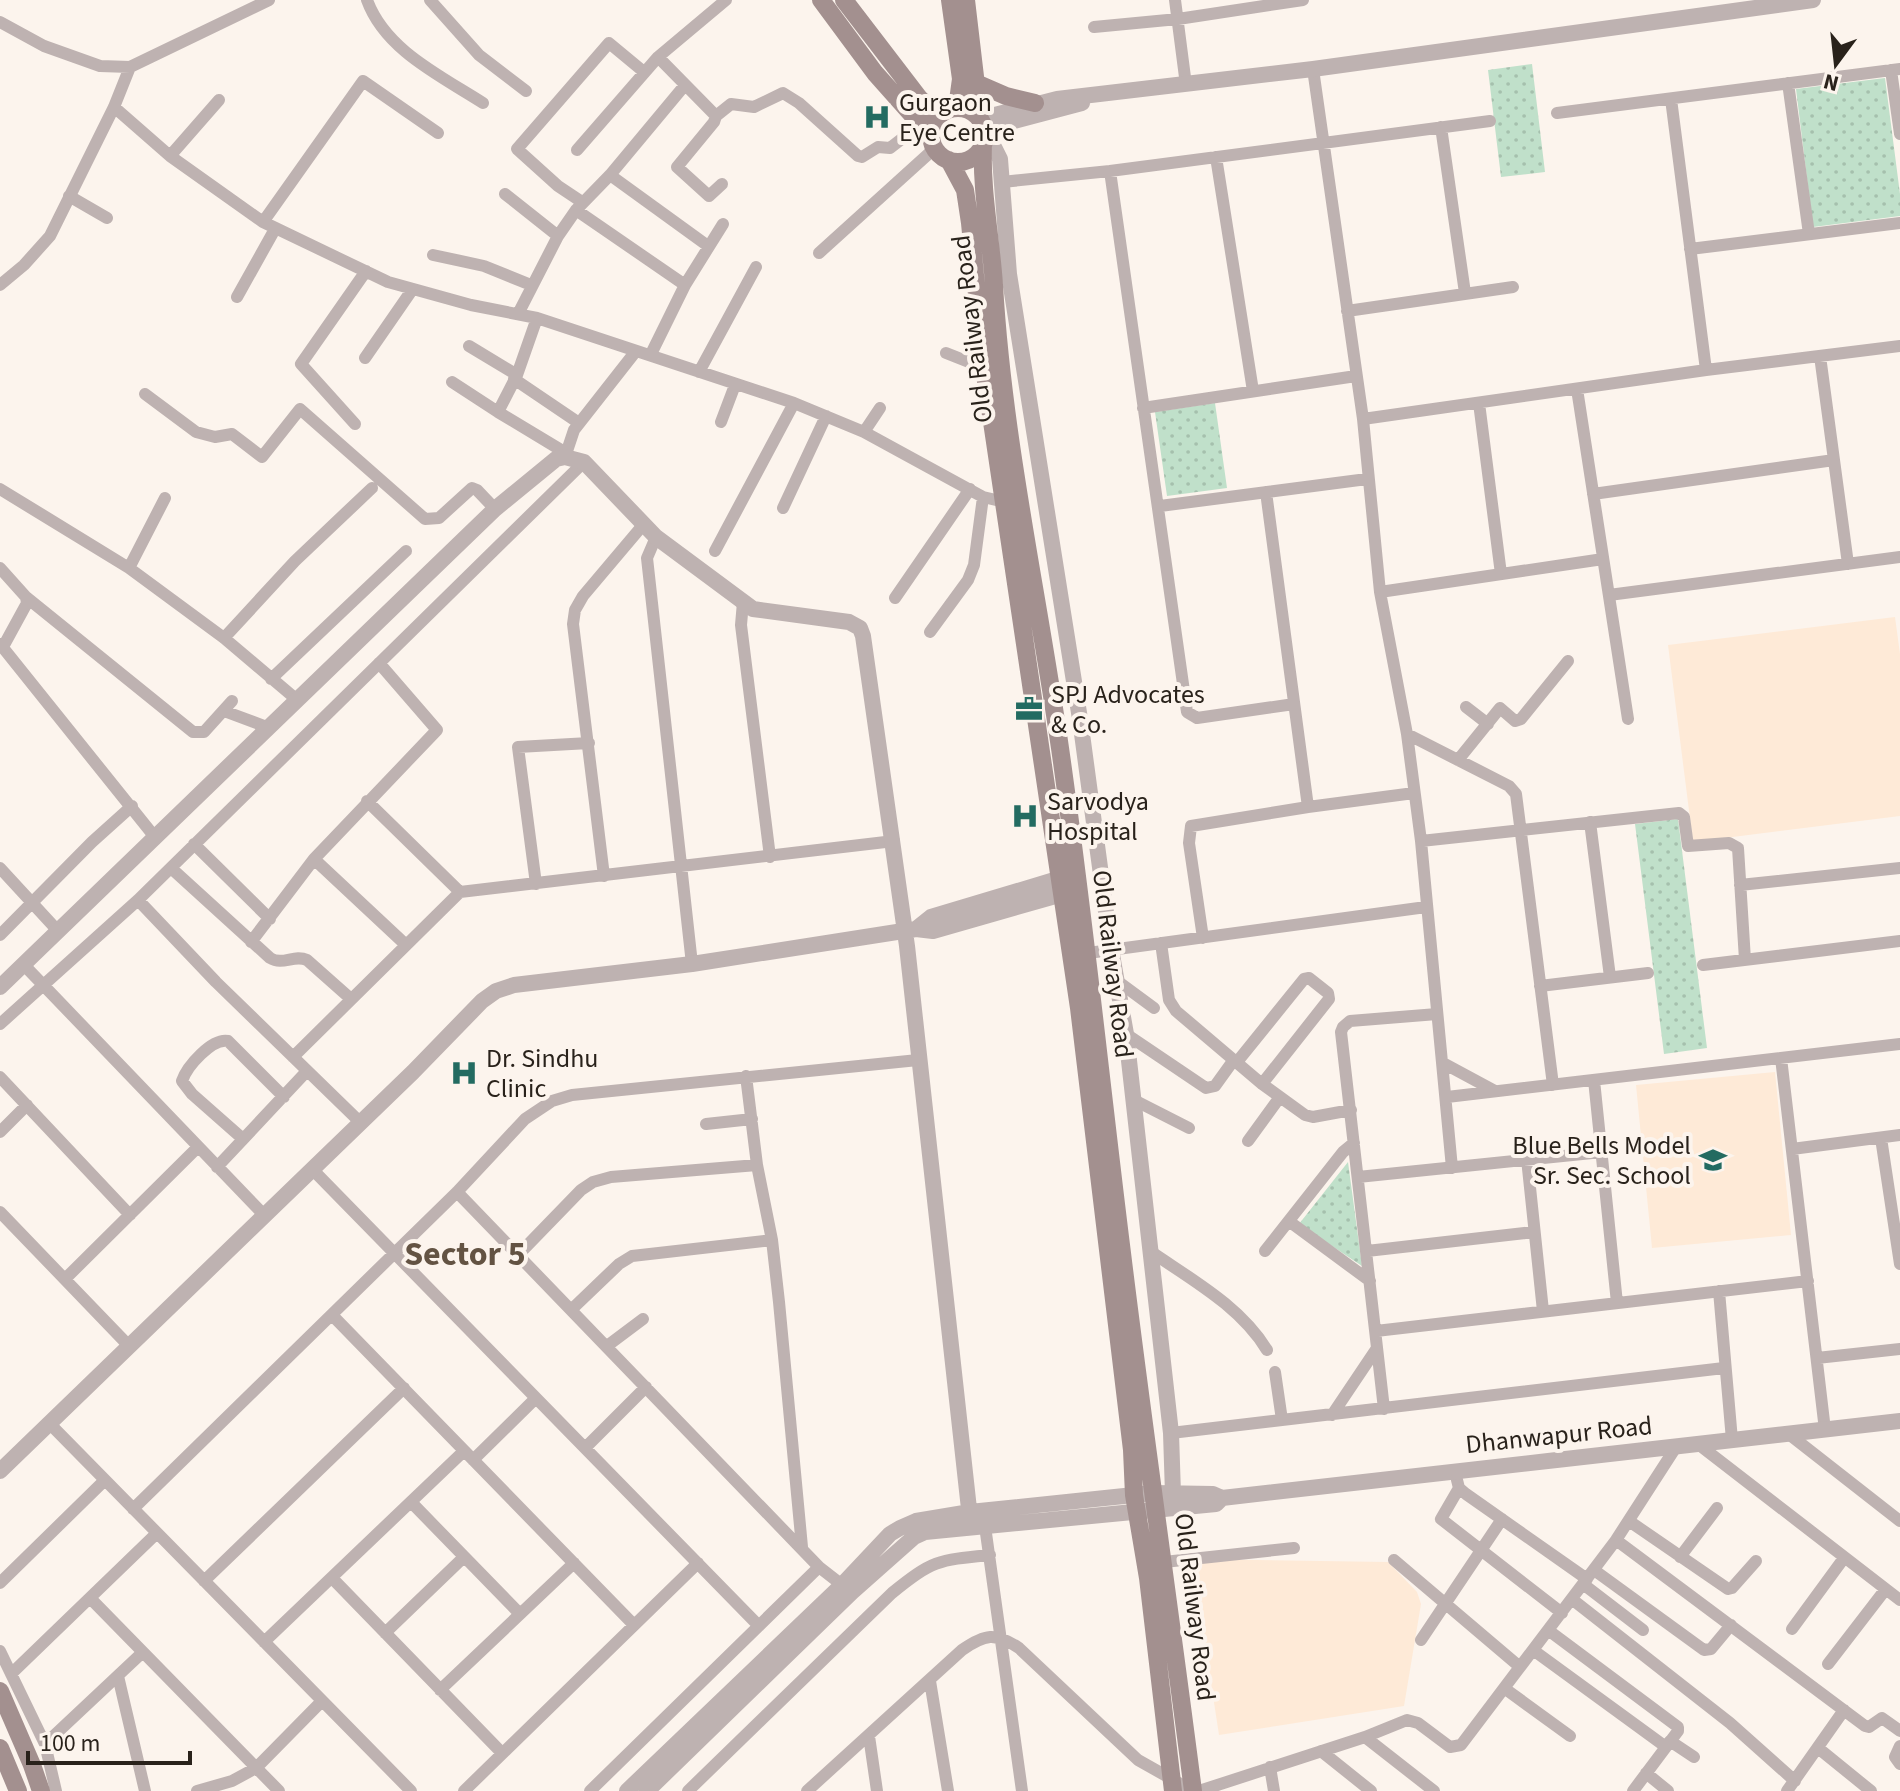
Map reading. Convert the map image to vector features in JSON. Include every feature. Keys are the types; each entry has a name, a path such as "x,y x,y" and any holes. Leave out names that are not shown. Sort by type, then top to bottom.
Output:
{"main road":[{"name":"Old Railway Road","path":"821,0 875,73 934,142 965,190 984,368 1014,503 1056,723 1070,883"},
{"path":"844,0 919,98 938,116 977,126 979,151 965,161 934,142 932,129 938,116"},
{"name":"Old Railway Road","path":"950,0 961,79 977,126"},
{"name":"Old Railway Road","path":"966,0 1014,503 1080,954 1132,1450 1164,1562 1196,1791"},
{"path":"976,83 1006,96 1035,103"},
{"name":"Old Railway Road","path":"1080,954 1092,1007 1147,1448 1145,1502 1148,1578 1173,1786"},
{"path":"0,1691 41,1791"},
{"path":"0,1748 4,1773 18,1791"}],"street":[{"path":"0,22 44,46 100,66 130,67 269,0"},
{"path":"367,0 373,16 408,54 483,103"},
{"path":"430,0 479,55 526,91"},
{"path":"577,150 658,57 726,0"},
{"path":"1175,0 1186,85"},
{"path":"1094,27 1178,19 1303,0"},
{"path":"977,126 1035,103 1313,69 1738,5 1813,0"},
{"path":"644,72 609,43 517,149 579,206 685,285"},
{"path":"658,57 716,116"},
{"path":"0,285 24,265 50,236 114,107 130,67"},
{"path":"1313,69 1363,419 1380,592 1407,734 1421,841 1452,1168"},
{"path":"1557,113 1896,70 1900,134"},
{"path":"263,222 363,81 438,133"},
{"path":"1788,83 1809,234"},
{"path":"518,314 558,236 579,206 610,175 685,85"},
{"path":"722,184 709,196 677,167 716,116 731,104 754,107 783,93 862,157 878,147 934,142"},
{"path":"977,126 1040,116 1115,93"},
{"path":"1671,99 1706,370"},
{"path":"170,156 219,100"},
{"path":"114,107 170,156 263,222 366,271 412,290 537,318 794,403 864,432 983,497 1014,503"},
{"path":"1002,182 1110,171 1490,121"},
{"path":"977,126 999,155 1009,274 1080,719 1111,949 1126,1034 1172,1439 1173,1494"},
{"path":"1441,127 1465,293"},
{"path":"819,253 934,142"},
{"path":"1216,157 1253,391"},
{"path":"1110,171 1189,715 1197,718 1294,704"},
{"path":"610,175 708,246"},
{"path":"505,194 558,236"},
{"path":"69,196 107,218"},
{"path":"1690,249 1900,223"},
{"path":"651,354 685,285 723,224"},
{"path":"237,297 275,229"},
{"path":"433,255 484,266 531,285"},
{"path":"699,372 756,267"},
{"path":"355,424 301,364 366,271"},
{"path":"1347,311 1513,287"},
{"path":"365,358 412,290"},
{"path":"498,412 516,377 537,318"},
{"path":"469,346 579,423"},
{"path":"1363,419 1900,346"},
{"path":"0,987 495,509 549,464 565,455 568,442 579,423 636,351"},
{"path":"946,353 984,368"},
{"path":"1820,356 1848,564"},
{"path":"1143,408 1356,376"},
{"path":"452,382 565,455 584,462 656,537 743,602 764,612 835,619 860,628 910,930 918,1060 975,1521 990,1555 1022,1791"},
{"path":"721,422 735,385"},
{"path":"1577,389 1628,719"},
{"path":"145,394 196,432 215,437 232,434 262,457 300,409 425,519 439,518 472,488 495,509"},
{"path":"715,551 794,403"},
{"path":"1479,403 1501,574"},
{"path":"864,432 880,408"},
{"path":"783,508 826,416"},
{"path":"1593,494 1834,460"},
{"path":"0,1024 138,900 584,462"},
{"path":"1160,506 1367,479"},
{"path":"224,638 295,561 372,488"},
{"path":"0,489 129,568 224,638 296,699"},
{"path":"895,598 970,489"},
{"path":"1266,492 1308,807"},
{"path":"930,632 968,580 974,565 983,497"},
{"path":"129,568 165,498"},
{"path":"604,876 573,624 575,610 583,596 643,525"},
{"path":"656,537 647,558 692,964"},
{"path":"271,679 406,551"},
{"path":"1609,595 1900,557"},
{"path":"1380,592 1603,559"},
{"path":"0,568 26,597 193,732 204,732 228,706 267,727"},
{"path":"26,597 26,610 2,646 154,836"},
{"path":"743,602 741,625 770,857"},
{"path":"1458,760 1500,708 1515,721 1521,719 1568,661"},
{"path":"251,942 314,859 437,730 379,663"},
{"path":"1466,707 1488,724"},
{"path":"1056,723 1080,719"},
{"path":"1407,734 1513,789 1516,794 1553,1085"},
{"path":"536,884 518,747 589,743"},
{"path":"1203,938 1189,843 1191,826 1414,793"},
{"path":"367,801 460,892"},
{"path":"0,935 132,806"},
{"path":"1421,841 1679,813 1684,817 1688,846 1736,845 1745,960"},
{"path":"1590,822 1610,977"},
{"path":"293,1057 460,892 894,841"},
{"path":"194,844 270,919"},
{"path":"314,859 406,945"},
{"path":"0,868 58,931"},
{"path":"171,868 276,962 301,957 351,999"},
{"path":"1740,885 1900,868"},
{"path":"0,1471 313,1170 482,1001 496,991 514,985 692,964 910,930 933,931 1070,883"},
{"path":"138,900 216,982 361,1123"},
{"path":"1080,954 1426,907"},
{"path":"1703,965 1900,941"},
{"path":"1161,943 1169,1000 1176,1011 1297,1110 1313,1117 1351,1110"},
{"path":"23,964 265,1216"},
{"path":"1540,986 1648,973"},
{"path":"1126,1034 1206,1088 1215,1086 1304,979 1309,978 1328,993 1329,999 1262,1084"},
{"path":"1116,980 1154,1008"},
{"path":"1384,1409 1341,1032 1346,1023 1437,1014"},
{"path":"243,1139 192,1094 182,1081 185,1073 214,1043 228,1041 284,1097"},
{"path":"1447,1097 1900,1044"},
{"path":"1781,1058 1825,1430"},
{"path":"133,1509 457,1192 525,1119 552,1101 572,1095 918,1060"},
{"path":"1443,1063 1495,1091"},
{"path":"217,1167 307,1071"},
{"path":"746,1076 757,1165 772,1240 802,1547"},
{"path":"0,1077 130,1215"},
{"path":"1594,1080 1617,1303"},
{"path":"1248,1141 1280,1097"},
{"path":"1132,1099 1189,1128"},
{"path":"0,1132 27,1105"},
{"path":"706,1124 752,1119"},
{"path":"1792,1149 1900,1135"},
{"path":"1881,1138 1900,1264"},
{"path":"1265,1251 1343,1152 1354,1143"},
{"path":"65,1279 198,1147"},
{"path":"1358,1177 1602,1152"},
{"path":"1527,1159 1543,1311"},
{"path":"518,1255 581,1190 593,1182 611,1177 757,1165"},
{"path":"313,1170 759,1626"},
{"path":"457,1192 819,1567 847,1589"},
{"path":"0,1212 130,1347"},
{"path":"1290,1222 1370,1281"},
{"path":"1367,1251 1534,1232"},
{"path":"571,1310 619,1264 632,1256 651,1251 772,1240"},
{"path":"1150,1251 1234,1311 1256,1332 1267,1350"},
{"path":"1376,1331 1808,1281"},
{"path":"1719,1291 1732,1440"},
{"path":"332,1315 634,1625"},
{"path":"607,1346 643,1319"},
{"path":"1332,1415 1377,1348"},
{"path":"1817,1358 1900,1349"},
{"path":"1147,1448 1172,1439 1282,1420 1724,1368"},
{"path":"1275,1372 1282,1420"},
{"path":"585,1448 646,1387"},
{"path":"204,1581 404,1388"},
{"path":"264,1642 411,1502 536,1398"},
{"name":"Dhanwapur Road","path":"1145,1502 1173,1494 1213,1494 1222,1498 1457,1479 1698,1444 1900,1421"},
{"path":"50,1424 411,1791"},
{"path":"1790,1435 1900,1521"},
{"path":"1698,1444 1900,1600"},
{"path":"807,1791 972,1643 985,1637 1002,1636 1019,1648 1131,1754 1173,1786 1196,1791 1365,1737 1407,1720 1418,1723 1455,1748 1461,1745 1573,1600 1676,1447"},
{"path":"1562,1613 1441,1519 1457,1479 1502,1519 1588,1577 1667,1620 1704,1650 1711,1649 1731,1625"},
{"path":"0,1583 105,1480"},
{"name":"Dhanwapur Road","path":"1145,1502 1216,1504 1222,1498"},
{"path":"411,1502 520,1614"},
{"path":"647,1791 847,1589 890,1534 900,1528 916,1521 975,1521 1145,1502"},
{"path":"1680,1557 1717,1508"},
{"path":"1421,1640 1502,1519"},
{"path":"1629,1521 1728,1589 1756,1561"},
{"path":"11,1674 157,1533"},
{"path":"1616,1540 1865,1726 1869,1727 1882,1718 1900,1731"},
{"path":"1164,1562 1294,1548"},
{"path":"688,1791 892,1593 920,1571 948,1559 990,1555"},
{"path":"385,1633 464,1557"},
{"path":"1792,1629 1844,1558"},
{"path":"1394,1560 1520,1667"},
{"path":"440,1690 574,1563"},
{"path":"464,1791 698,1563"},
{"path":"590,1791 819,1567"},
{"path":"1588,1577 1643,1630"},
{"path":"332,1578 502,1753"},
{"path":"627,1791 847,1589"},
{"path":"1828,1664 1885,1590"},
{"path":"90,1598 279,1791"},
{"path":"1573,1600 1718,1713 1791,1786 1844,1710"},
{"path":"1548,1630 1676,1724 1678,1731 1633,1791"},
{"path":"1533,1650 1668,1744 1694,1757"},
{"path":"0,1651 45,1744 56,1791"},
{"path":"45,1744 143,1652"},
{"path":"118,1676 145,1791"},
{"path":"930,1681 948,1791"},
{"path":"1504,1688 1570,1736"},
{"path":"197,1791 232,1781 256,1768 322,1701"},
{"path":"869,1736 877,1791"},
{"path":"1365,1737 1434,1791"},
{"path":"1900,1746 1895,1757 1900,1764"},
{"path":"1818,1748 1871,1791"},
{"path":"1321,1751 1371,1791"},
{"path":"1270,1767 1274,1791"},
{"path":"1646,1773 1668,1791"}],"shaded area":[{"path":"1895,617 1900,654 1900,816 1693,842 1668,645"},
{"name":"Blue Bells Model Sr. Sec. School","path":"1775,1072 1791,1235 1652,1248 1636,1085"},
{"path":"1192,1559 1388,1562 1417,1592 1421,1604 1404,1706 1219,1735"}],"green space":[{"path":"1532,64 1545,172 1501,177 1488,70"},
{"path":"1885,78 1900,216 1813,227 1796,89"},
{"path":"1215,403 1227,488 1167,496 1155,412"},
{"path":"1678,819 1707,1048 1664,1054 1635,824"},
{"path":"1348,1162 1362,1266 1299,1224"}],"place":[{"name":"Gurgaon Eye Centre","path":"877,117"},
{"name":"SPJ Advocates & Co.","path":"1029,709"},
{"name":"Sarvodya Hospital","path":"1025,816"},
{"name":"Dr. Sindhu Clinic","path":"464,1073"},
{"name":"Blue Bells Model Sr. Sec. School","path":"1713,1160"}],"district":[{"name":"Sector 5","path":"465,1254"}]}
